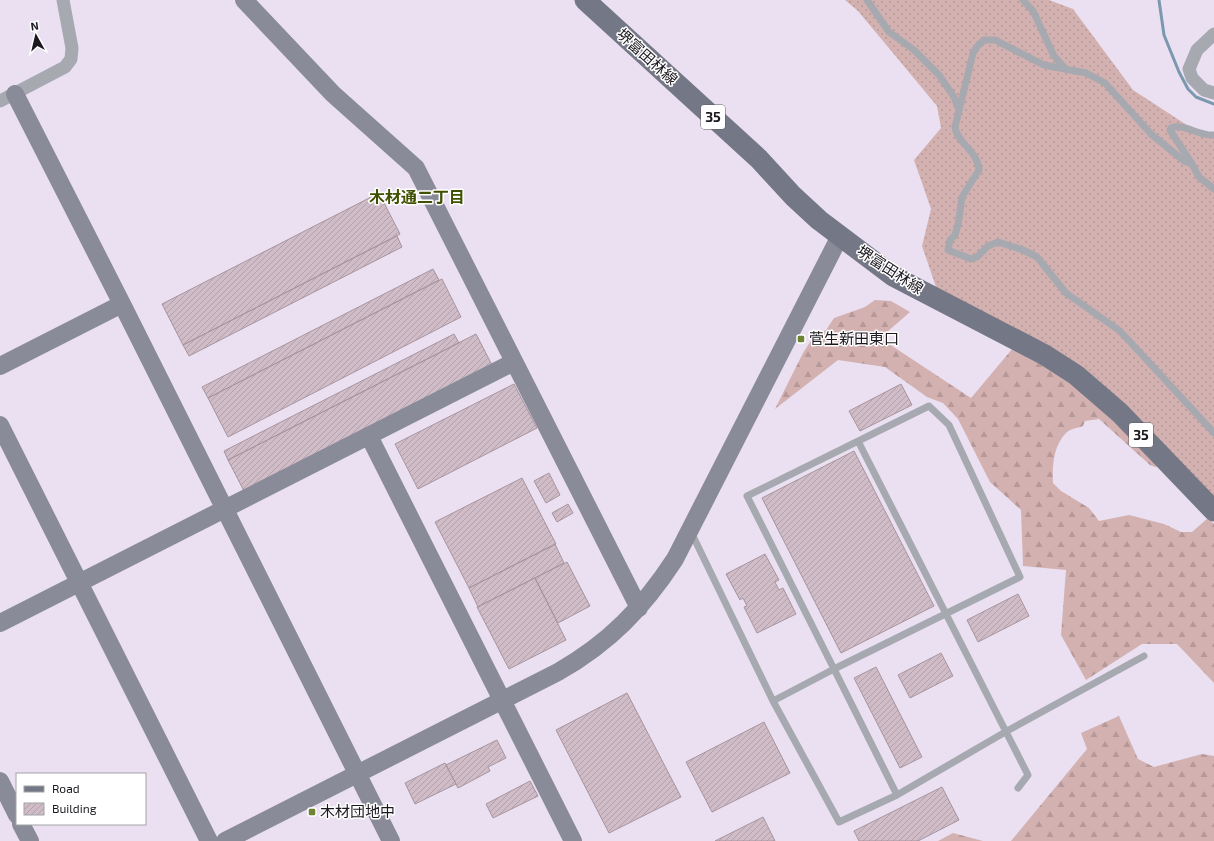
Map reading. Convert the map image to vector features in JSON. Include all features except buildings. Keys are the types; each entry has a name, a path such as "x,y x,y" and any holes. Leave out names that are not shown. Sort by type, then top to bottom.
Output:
{"main road":[{"name":"堺富田林線","path":"585,0 759,159 792,196 840,236 893,276 1045,355 1076,375 1120,413 1214,511"}],"street":[{"path":"63,0 72,48 71,59 65,67 7,98 122,304 391,841"},
{"path":"244,0 333,94 416,168 639,608"},
{"path":"1214,34 1196,50 1189,69 1192,78 1204,90 1214,93"},
{"path":"225,841 558,672 589,653 619,629 639,608 665,574 690,531 840,236"},
{"path":"0,366 122,304"},
{"path":"0,623 514,362"},
{"path":"0,426 209,841"},
{"path":"369,436 573,841"},
{"path":"0,781 16,813"},
{"path":"22,825 30,841"}],"lane":[{"path":"867,0 889,32 914,50 939,75 954,97 959,110"},
{"path":"1023,0 1033,11 1054,56 1065,68"},
{"path":"1192,164 1184,161 1151,134 1105,83 1086,73 1044,65 994,40 985,40 978,44 973,53 955,133 975,156 979,170 962,196 958,225 950,240 948,250 971,259 977,257 988,246 998,242 1023,250 1037,257 1066,293 1120,331 1214,433"},
{"path":"1214,135 1196,133 1180,126 1171,128 1170,130 1199,177 1214,189"},
{"path":"773,701 834,669 1020,577 949,425 930,406 747,496 834,669 897,795"},
{"path":"858,441 1028,775 1018,788"},
{"path":"690,531 773,701 839,822 897,795 1144,656"}],"green space":[{"path":"845,0 1049,0 1073,9 1133,90 1196,131 1214,133 1214,501 937,290 922,246 931,209 914,160 941,128 937,106 858,11"},
{"path":"875,300 891,301 910,312 887,332 883,340 971,398 1013,348 1052,371 1089,396 1158,466 1155,467 1150,465 1099,419 1085,421 1083,426 1067,432 1058,444 1054,457 1053,483 1061,491 1089,508 1099,521 1129,515 1164,524 1181,532 1192,532 1208,518 1214,524 1214,683 1177,644 1142,644 1086,680 1061,635 1066,570 1023,566 1021,510 990,482 958,419 943,403 927,397 885,367 838,360 775,409 803,353 814,336 826,330 834,318 865,307"},
{"path":"1119,716 1138,759 1154,767 1202,754 1214,756 1214,841 1011,841 1087,749 1081,733"},
{"path":"953,833 983,841 938,841"}],"waterway":[{"path":"1159,0 1164,35 1179,72 1188,89 1196,97 1214,104"}],"place":[{"name":"菅生新田東口","path":"801,339"},
{"name":"木材団地中","path":"312,812"}],"district":[{"name":"木材通二丁目","path":"417,197"}]}
